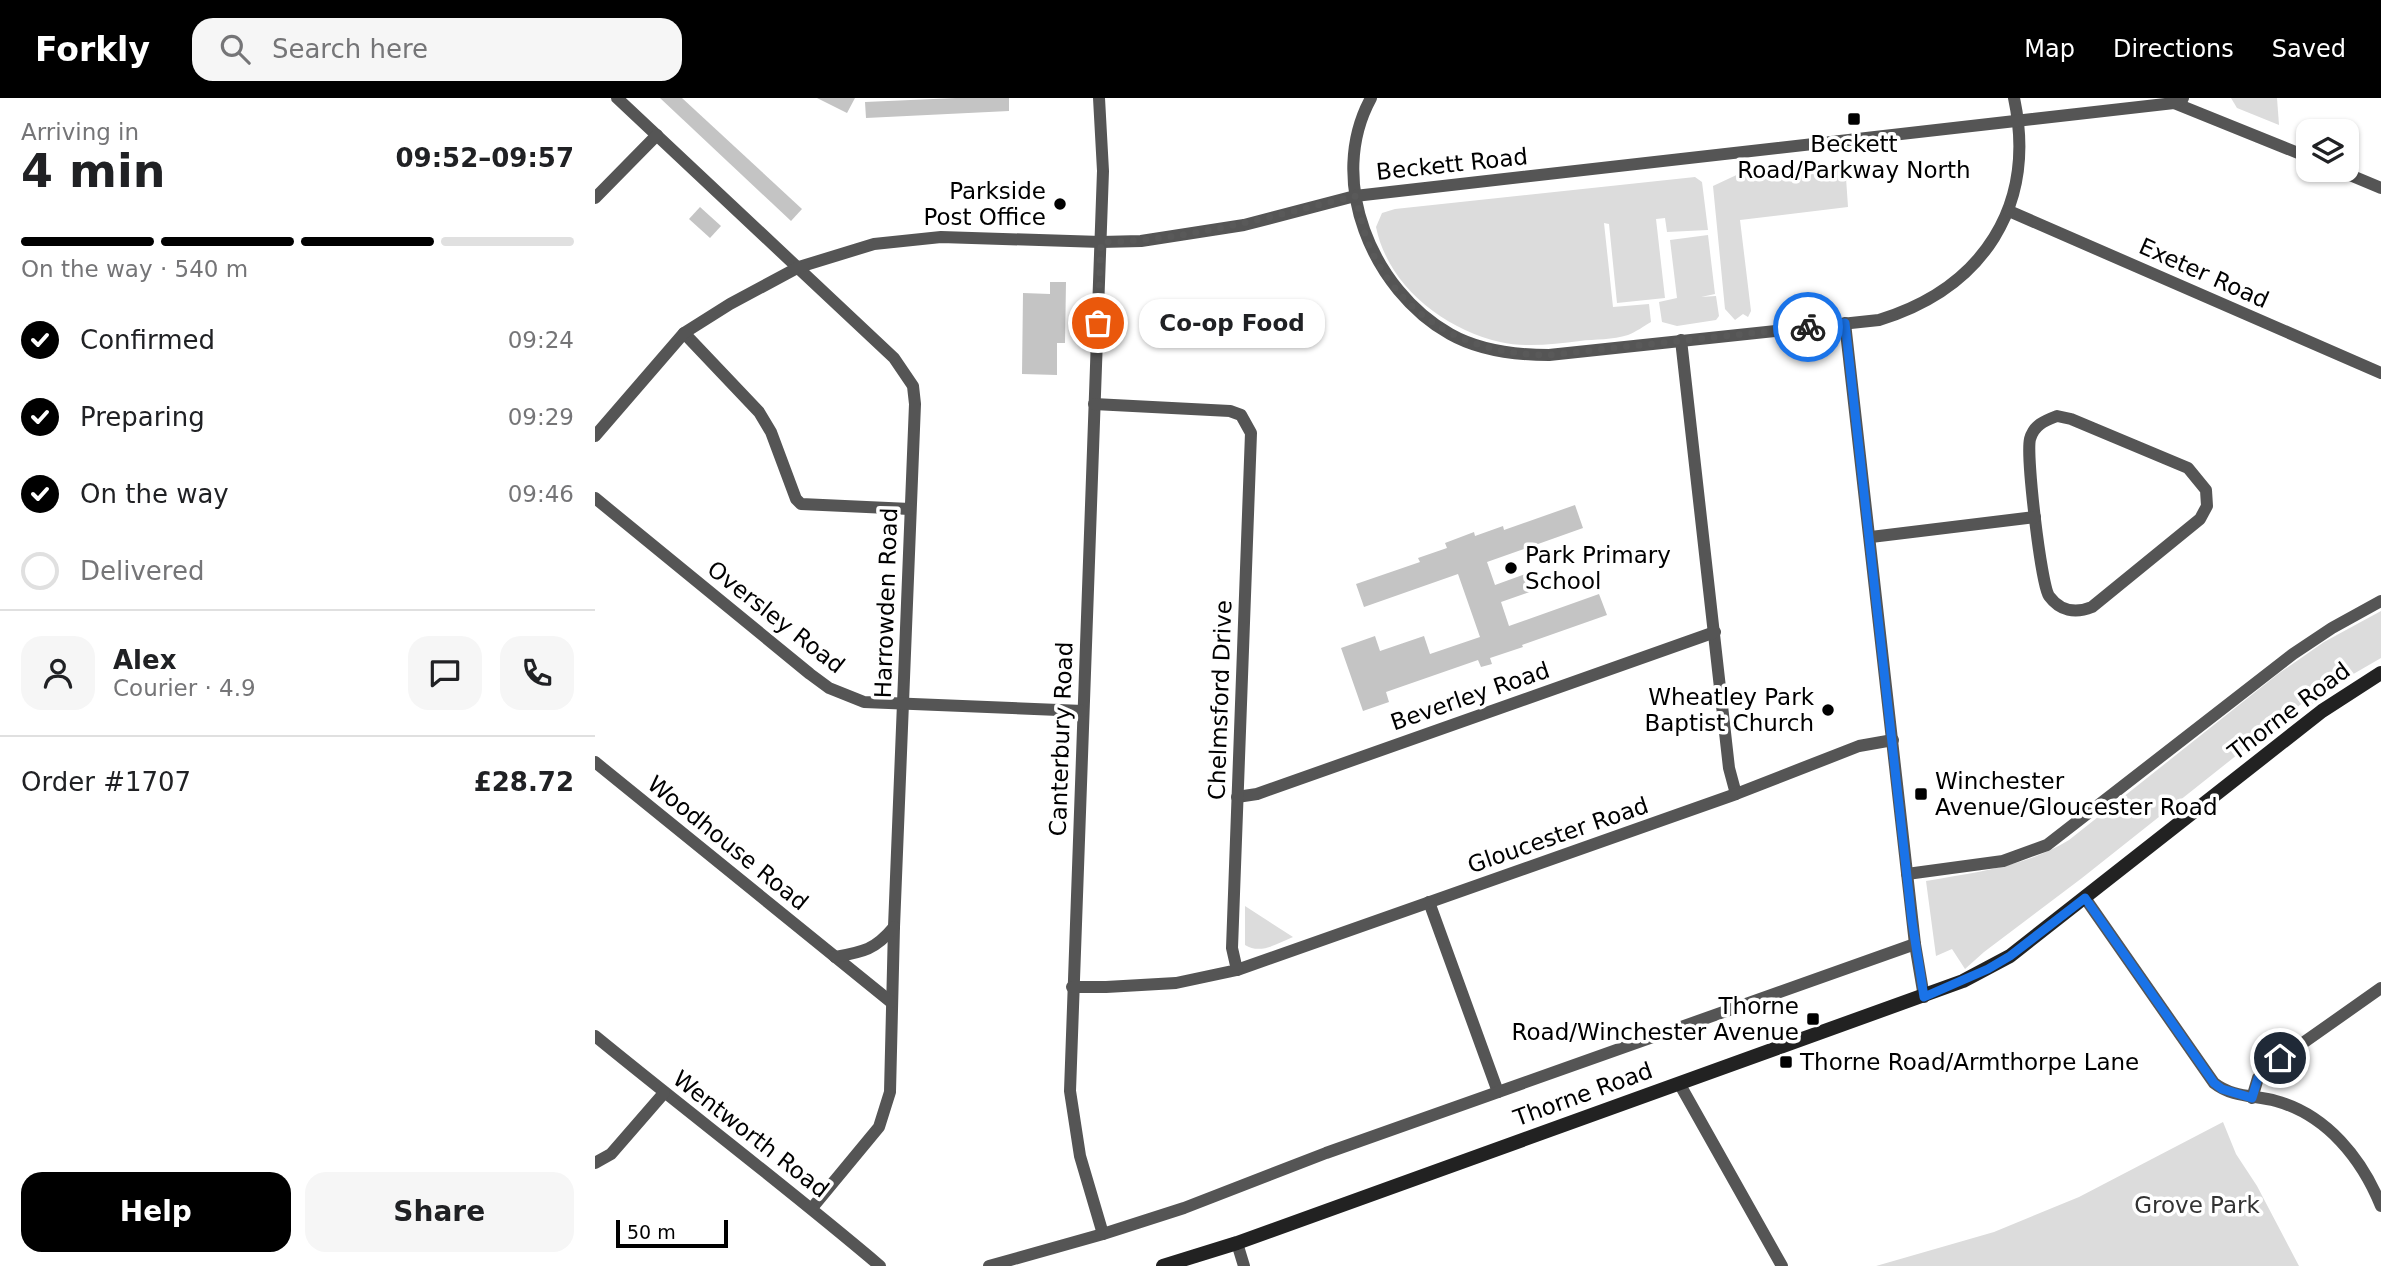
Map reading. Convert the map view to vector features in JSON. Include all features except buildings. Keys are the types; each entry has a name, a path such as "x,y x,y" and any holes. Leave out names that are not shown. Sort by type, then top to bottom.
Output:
{"street":[{"name":"Harrowden Road","path":"617,98 894,358 913,386 915,404 891,1002 890,1093 879,1127 812,1209"},
{"name":"Canterbury Road","path":"1100,98 1103,170 1101,242 1070,1091 1080,1156 1103,1234"},
{"path":"1371,98 1358,131 1354,160 1355,196 1369,247 1399,292 1419,313 1450,334 1471,344 1523,355 1549,355 1879,320 1905,312 1937,296 1960,278 1982,254 2009,211 2021,150 2014,98"},
{"name":"Beckett Road","path":"595,436 684,333 730,304 799,267 874,244 941,237 1141,241 1244,225 1355,196 2019,121 2178,100 2296,152"},
{"path":"595,198 657,135"},
{"path":"2359,179 2381,188"},
{"name":"Exeter Road","path":"2009,211 2381,373"},
{"path":"1845,323 1915,944 1924,997"},
{"path":"684,333 759,411 771,432 796,499 801,505 910,509"},
{"path":"1681,340 1729,768 1736,794"},
{"name":"Chelmsford Drive","path":"1094,404 1230,411 1241,415 1251,433 1232,948 1237,970"},
{"path":"2057,416 2071,418 2188,468 2206,490 2207,506 2200,519 2092,607 2082,611 2070,611 2056,605 2047,593 2035,517 2029,441 2035,428 2057,416"},
{"name":"Oversley Road","path":"595,498 829,688 864,702 1083,711"},
{"path":"1871,537 2035,517"},
{"name":"Thorne Road","path":"1907,874 2003,861 2047,845 2293,654 2332,628 2381,601"},
{"name":"Beverley Road","path":"1237,797 1257,794 1715,632"},
{"name":"Thorne Road","path":"1163,1266 1237,1242 1815,1033 1924,997 1988,969 2010,956 2085,898 2322,710 2381,673"},
{"name":"Gloucester Road","path":"1237,970 1736,794 1859,746 1892,740"},
{"name":"Woodhouse Road","path":"595,763 891,1002"},
{"path":"2085,898 2214,1083 2222,1089 2252,1098 2276,1101 2321,1123 2353,1154 2381,1206"},
{"path":"1429,902 1498,1092"},
{"path":"835,957 873,947 894,927"},
{"name":"Thorne Road","path":"989,1266 1184,1208 1326,1153 1915,944"},
{"path":"1072,987 1106,988 1176,983 1237,970"},
{"path":"2252,1098 2258,1078 2266,1069 2381,988"},
{"name":"Wentworth Road","path":"595,1036 880,1266"},
{"path":"1679,1083 1782,1266"},
{"path":"595,1163 611,1154 664,1093"},
{"path":"1237,1242 1244,1266"}],"green space":[{"path":"2231,98 2277,98 2279,125 2237,108"},
{"path":"1845,163 1848,207 1740,220 1751,311 1748,317 1743,314 1735,320 1725,309 1713,186 1745,171"},
{"path":"1695,177 1702,182 1708,230 1667,232 1665,218 1656,219 1665,298 1617,303 1609,224 1604,223 1613,307 1649,304 1651,322 1631,334 1616,338 1520,345 1479,336 1459,327 1421,302 1406,286 1382,248 1376,227 1382,213 1395,209"},
{"path":"1708,235 1715,294 1701,297 1716,296 1719,316 1716,320 1677,326 1662,322 1659,302 1677,298 1670,240"},
{"path":"2381,611 2381,658 2343,680 2312,704 2305,701 1965,969 1952,949 1936,956 1926,881 2035,857 2069,840 2278,674 2324,642"},
{"path":"1245,906 1293,937 1257,949 1245,945"},
{"name":"Grove Park","path":"2223,1122 2236,1154 2257,1186 2299,1266 1876,1266 1994,1232 2079,1197"}],"way so far":[{"path":"1098,323 1101,242 1141,241 1244,225 1355,196 1369,247 1399,292 1419,313 1450,334 1495,351 1549,355 1808,327"}],"place":[{"name":"Beckett Road/Parkway North","path":"1854,119"},
{"name":"Parkside Post Office","path":"1060,204"},
{"name":"Co-op Food","path":"1098,323"},
{"name":"Park Primary School","path":"1511,568"},
{"name":"Wheatley Park Baptist Church","path":"1828,710"},
{"name":"Winchester Avenue/Gloucester Road","path":"1921,794"},
{"name":"Thorne Road/Winchester Avenue","path":"1813,1019"},
{"name":"Thorne Road/Armthorpe Lane","path":"1786,1062"}],"route":[{"path":"1808,327 1845,323 1912,921 1924,997 1963,981 2010,956 2085,898 2214,1083 2222,1089 2252,1098 2258,1078 2280,1058"}]}
